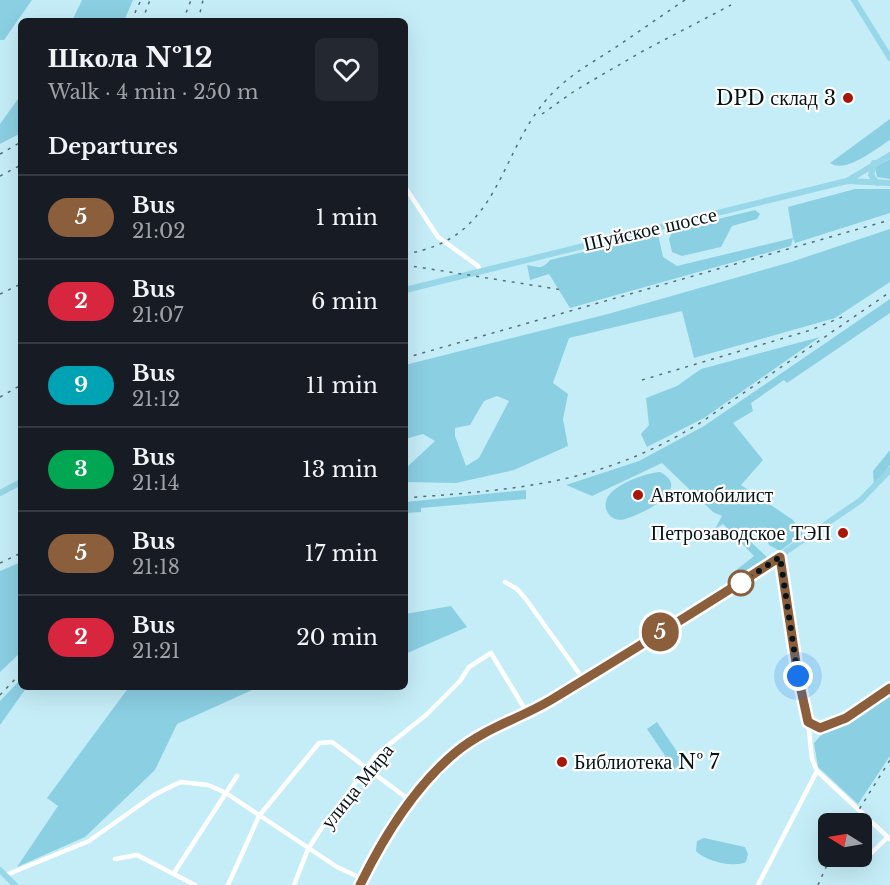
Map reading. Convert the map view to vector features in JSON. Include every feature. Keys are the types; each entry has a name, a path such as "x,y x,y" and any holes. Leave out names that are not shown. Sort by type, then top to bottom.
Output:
{"main road":[{"path":"854,0 890,58"},
{"name":"Шуйское шоссе","path":"408,289 847,181 890,155"},
{"path":"875,163 871,175 877,183"},
{"path":"847,181 890,183"},
{"path":"362,882 387,837 412,802 455,753 488,729 584,680 780,557 861,501 890,470"},
{"path":"0,493 18,484"},
{"path":"780,557 798,676 808,722 820,728 837,722 890,688"},
{"path":"0,870 15,885"}],"street":[{"path":"408,192 438,237 478,266 480,271"},
{"path":"505,582 518,589 584,680"},
{"name":"улица Мира","path":"294,885 308,849 336,806 390,743 426,715 460,681 469,667 490,653 526,711"},
{"path":"808,722 812,759 817,771 889,838 872,853"},
{"path":"228,885 259,816 315,746 327,740 412,802"},
{"path":"758,885 817,771"},
{"path":"174,873 237,776"},
{"path":"6,875 89,841 154,795 181,783 208,785 226,793 308,849 362,882"},
{"path":"115,859 137,855 195,885"}],"shaded area":[{"path":"0,0 32,0 4,40 0,40"},
{"path":"82,0 133,0 125,18 73,18"},
{"path":"18,99 18,135 0,144 0,124"},
{"path":"890,119 890,140 852,163 837,166 830,163"},
{"path":"890,159 890,179 877,177 875,167"},
{"path":"855,189 890,189 890,213 795,243 788,207"},
{"path":"755,210 760,214 757,219 732,226 721,247 682,256 672,252 669,239 673,230"},
{"path":"890,229 890,282 835,318 694,358 682,311 569,338 553,383 568,394 563,419 568,446 514,470 456,483 408,482 408,466 435,441 423,434 408,438 408,364 608,314 791,262","holes":["497,396 509,401 479,458 466,466 455,436 455,428 470,425 484,401"]},
{"path":"658,234 663,257 677,266 793,238 791,246 570,308 549,274 530,280 527,265 542,267 550,260"},
{"path":"890,299 890,313 787,383 784,380 751,403 753,411 733,423 763,460 741,485 793,520 803,534 780,551 769,545 765,532 756,535 738,530 769,559 732,581 730,575 754,556 723,524 715,529 722,516 713,512 662,463 592,496 566,485 639,461 704,426"},
{"path":"820,337 704,418 647,447 641,434 649,425 646,398 677,386 701,369"},
{"path":"890,450 890,465 874,485 873,471"},
{"name":"Автомобилист","path":"660,472 669,479 671,486 662,500 653,507 625,519 615,519 608,513 607,499 614,490 633,479"},
{"path":"526,490 526,499 421,508 421,512 408,513 408,502"},
{"path":"18,563 18,655 0,672 0,571"},
{"path":"451,606 467,627 408,653 408,613"},
{"path":"18,682 18,690 25,690 0,725 0,701"},
{"path":"127,690 252,690 177,724 155,770 85,837 17,867 58,806 47,798"},
{"path":"890,695 890,756 858,804 818,767 814,743 824,732"},
{"path":"657,722 684,762 674,769 647,729"},
{"path":"704,838 745,847 748,854 746,862 727,864 700,855 696,851 697,841"}],"railway":[{"path":"132,18 141,0"},
{"path":"143,18 150,0"},
{"path":"184,18 191,0"},
{"path":"199,18 203,0"},
{"path":"408,253 439,244 464,229 482,209 539,109 560,86 685,0"},
{"path":"542,114 576,90 643,51 731,5"},
{"path":"0,154 18,144"},
{"path":"0,176 18,167"},
{"path":"408,357 890,220"},
{"path":"408,265 563,290"},
{"path":"0,294 18,285"},
{"path":"408,498 522,487 592,472 627,460 663,444 700,423 890,292"},
{"path":"642,380 811,330 842,317"},
{"path":"0,397 18,387"},
{"path":"0,563 18,554"},
{"path":"0,695 18,676"},
{"path":"857,813 890,760"},
{"path":"818,885 826,867"}],"bus line":[{"name":"5","path":"360,885 375,856 399,820 426,783 455,753 488,729 548,702 780,557 798,676 808,722 820,728 827,726 846,718 890,688"}],"place":[{"name":"DPD склад 3","path":"848,98"},
{"name":"Автомобилист","path":"638,495"},
{"name":"Петрозаводское ТЭП","path":"843,533"},
{"name":"Библиотека № 7","path":"562,762"}],"route":[{"path":"741,583 780,557 798,676"}]}
